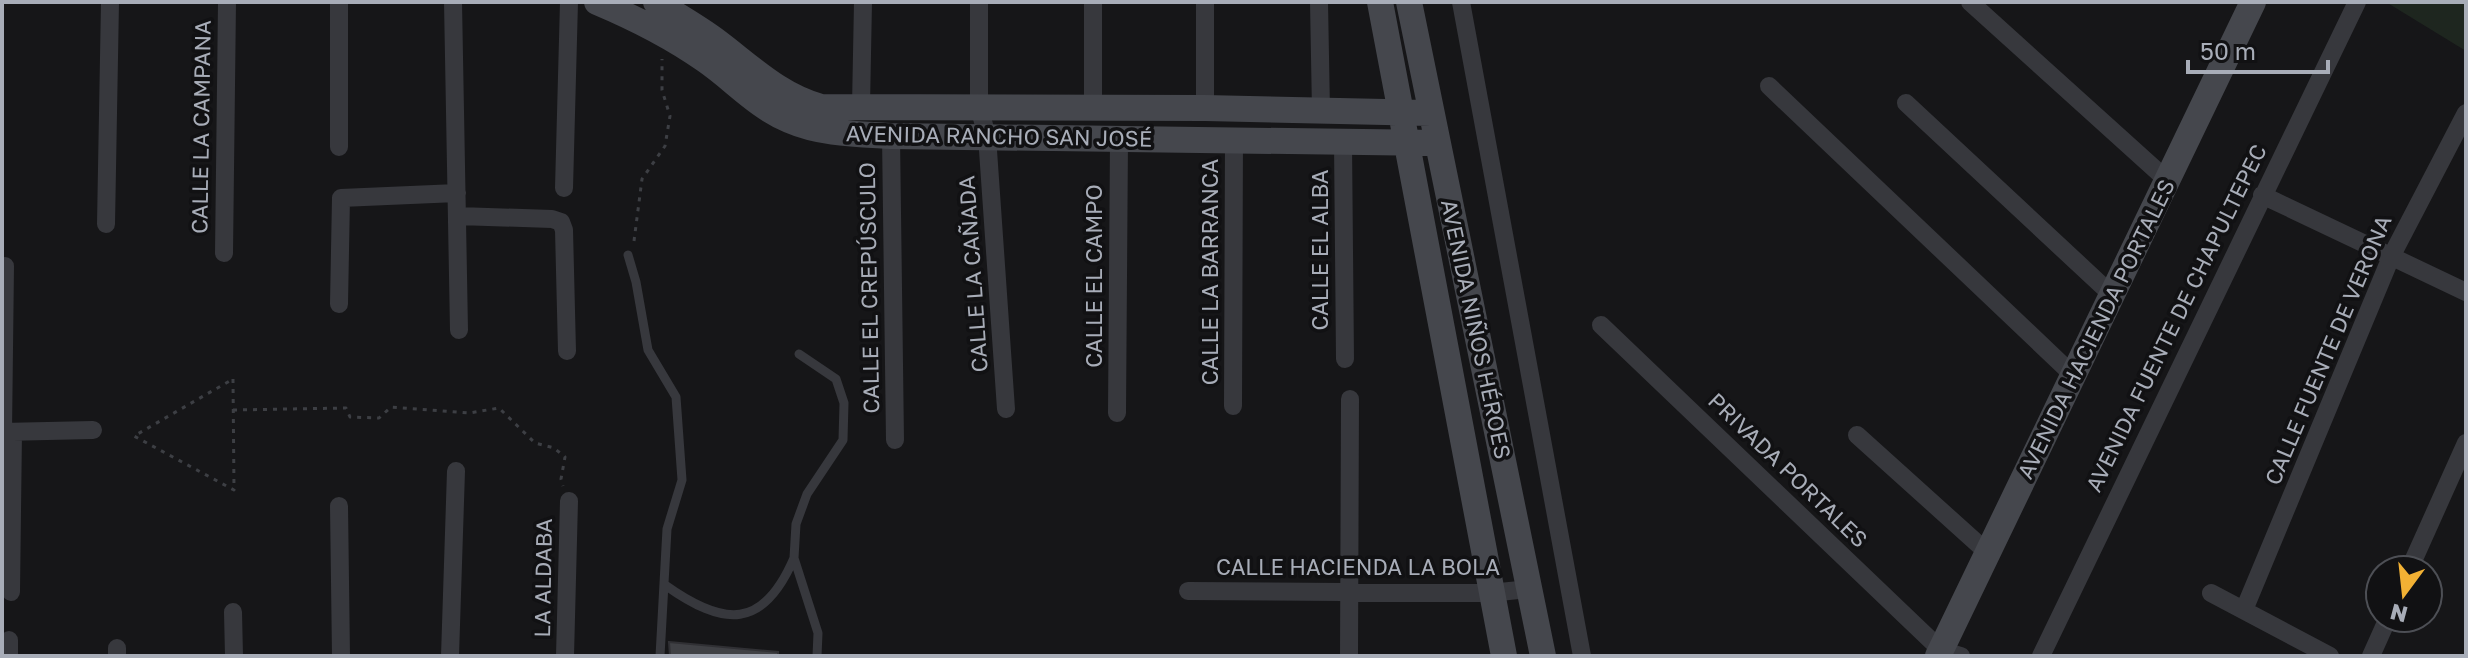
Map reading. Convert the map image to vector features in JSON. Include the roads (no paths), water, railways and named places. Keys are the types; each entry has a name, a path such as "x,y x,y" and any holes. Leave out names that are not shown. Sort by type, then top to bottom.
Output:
{"main road":[{"name":"AVENIDA RANCHO SAN JOSÉ","path":"597,2 642,20 707,61 757,104 791,121 834,132 891,136 1437,143"},
{"name":"AVENIDA RANCHO SAN JOSÉ","path":"656,2 796,100 821,107 1205,108 1431,113"},
{"name":"AVENIDA NIÑOS HÉROES","path":"1380,2 1504,656"},
{"name":"AVENIDA NIÑOS HÉROES","path":"1409,2 1543,656"},
{"name":"AVENIDA HACIENDA PORTALES","path":"1947,654 1988,553 2253,2"}],"street":[{"path":"106,224 110,2"},
{"name":"CALLE LA CAMPANA","path":"224,253 227,2"},
{"path":"339,2 339,147"},
{"path":"453,2 459,330"},
{"path":"564,188 569,2"},
{"path":"861,106 863,2"},
{"name":"CALLE LA CAÑADA","path":"979,2 979,107 987,136 1006,409"},
{"path":"1093,2 1093,107"},
{"path":"1205,2 1205,108"},
{"path":"1319,2 1321,111"},
{"path":"1461,2 1582,656"},
{"path":"1970,2 2167,180"},
{"name":"AVENIDA FUENTE DE CHAPULTEPEC","path":"2041,656 2357,2"},
{"path":"1769,86 2073,375"},
{"path":"1906,103 2112,295"},
{"name":"CALLE FUENTE DE VERONA","path":"2244,610 2391,257 2466,113"},
{"name":"CALLE EL CREPÚSCULO","path":"891,136 895,440"},
{"name":"CALLE LA BARRANCA","path":"1233,406 1234,139"},
{"name":"CALLE EL CAMPO","path":"1117,413 1119,140"},
{"name":"CALLE EL ALBA","path":"1343,142 1345,359"},
{"path":"339,304 341,198 457,193"},
{"path":"2262,195 2466,292"},
{"path":"458,216 552,219 561,222 564,230 567,351"},
{"path":"5,266 11,592"},
{"name":"PRIVADA PORTALES","path":"1601,325 1947,654"},
{"path":"1349,656 1350,399"},
{"path":"6,432 93,430"},
{"path":"1857,435 1988,553"},
{"path":"2416,554 2466,443"},
{"path":"450,656 456,471"},
{"name":"LA ALDABA","path":"565,656 569,501"},
{"path":"339,506 341,656"},
{"name":"CALLE HACIENDA LA BOLA","path":"1188,591 1490,593 1529,589"},
{"path":"2211,593 2330,656"},
{"path":"233,612 234,656"},
{"path":"2371,656 2381,634"}],"lane":[{"path":"628,255 648,350 676,397 682,480 667,529 660,656"},
{"path":"665,585 696,607 734,615 763,609 782,586 794,558 796,524 807,494 843,440 844,403 836,379 799,354"},
{"path":"794,558 818,633 817,656"}]}
